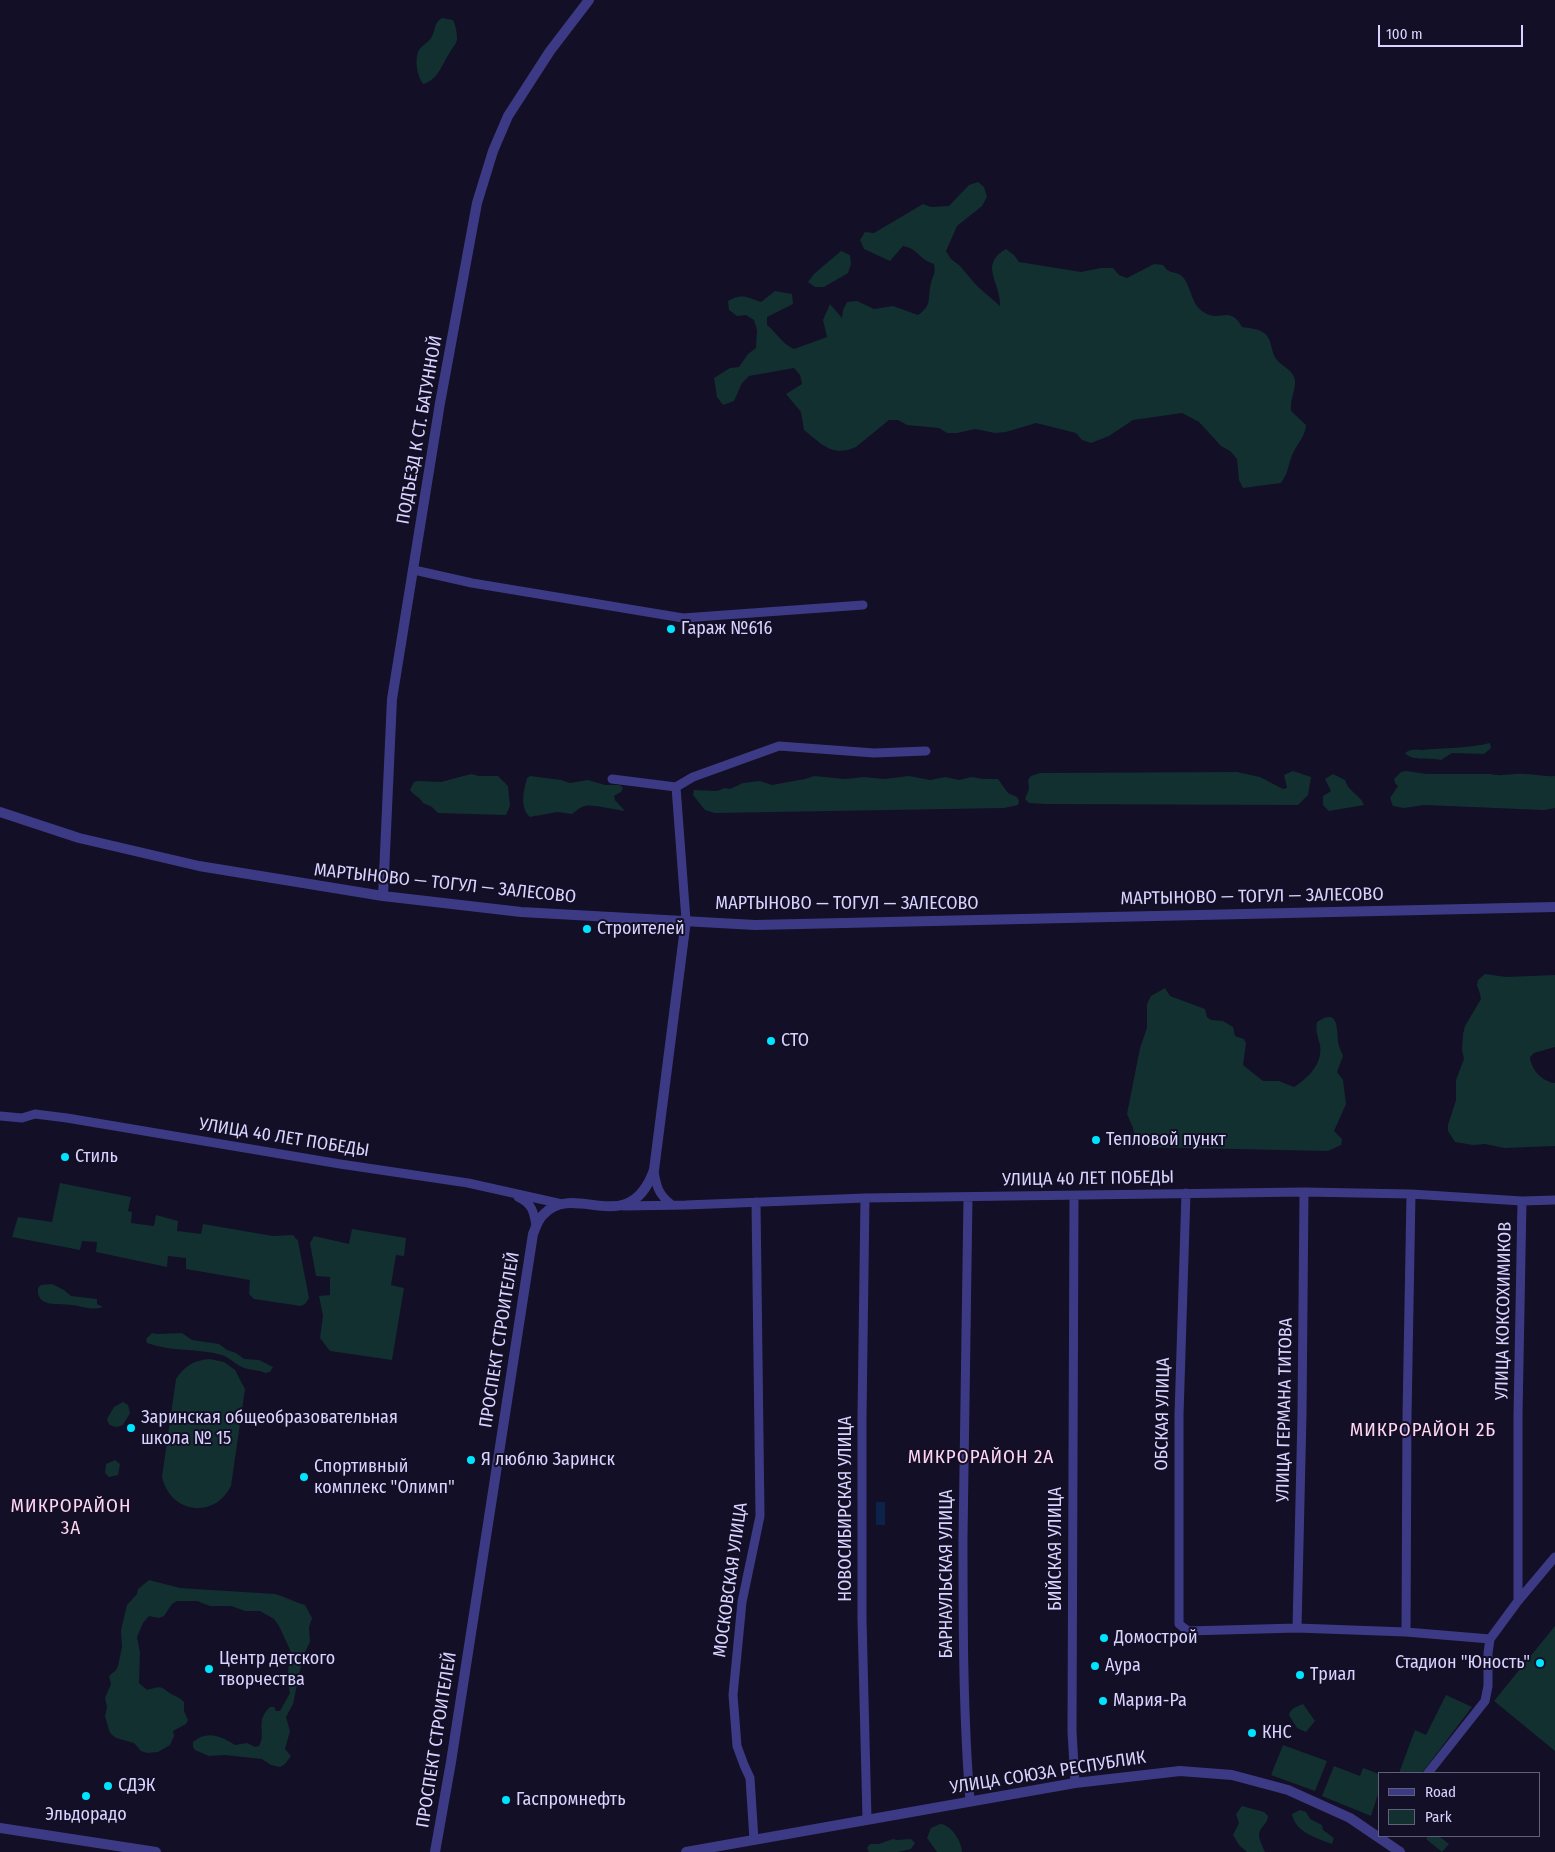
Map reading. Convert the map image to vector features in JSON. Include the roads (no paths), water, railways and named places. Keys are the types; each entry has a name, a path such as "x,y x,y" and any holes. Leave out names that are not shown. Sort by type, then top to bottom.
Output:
{"street":[{"name":"ПОДЪЕЗД К СТ. БАТУННОЙ","path":"383,896 392,699 440,403 471,230 484,178 508,116 550,51 589,0"},
{"path":"414,570 481,584 683,618 863,605"},
{"path":"612,779 676,787 693,777 779,746 874,753 926,750"},
{"path":"562,1204 621,1206 640,1196 646,1190 654,1170 686,920 676,787"},
{"name":"МАРТЫНОВО — ТОГУЛ — ЗАЛЕСОВО","path":"0,812 79,838 122,849 251,876 383,896 521,912 765,924 1555,907"},
{"name":"УЛИЦА 40 ЛЕТ ПОБЕДЫ","path":"0,1116 22,1118 35,1114 68,1118 340,1164 468,1183 562,1204"},
{"path":"654,1170 657,1189 672,1205"},
{"path":"509,1192 530,1204 536,1226"},
{"name":"УЛИЦА 40 ЛЕТ ПОБЕДЫ","path":"621,1206 864,1198 1304,1192 1412,1194 1522,1201 1555,1200"},
{"name":"УЛИЦА ГЕРМАНА ТИТОВА","path":"1296,1628 1302,1415 1304,1192"},
{"name":"ОБСКАЯ УЛИЦА","path":"1186,1193 1179,1415 1179,1624 1188,1631 1296,1628"},
{"path":"1406,1632 1407,1426 1412,1194"},
{"name":"БИЙСКАЯ УЛИЦА","path":"1074,1196 1072,1731 1075,1783"},
{"name":"БАРНАУЛЬСКАЯ УЛИЦА","path":"968,1197 963,1612 965,1735 970,1801"},
{"name":"НОВОСИБИРСКАЯ УЛИЦА","path":"864,1198 862,1609 867,1820"},
{"name":"УЛИЦА КОКСОХИМИКОВ","path":"1518,1601 1518,1415 1522,1201"},
{"name":"МОСКОВСКАЯ УЛИЦА","path":"754,1840 750,1778 737,1746 733,1695 742,1602 760,1516 756,1202"},
{"name":"ПРОСПЕКТ СТРОИТЕЛЕЙ","path":"435,1852 451,1762 529,1251 536,1226 543,1214 550,1208 562,1204"},
{"path":"1429,1772 1484,1701 1488,1686 1490,1639 1518,1601 1555,1557"},
{"path":"1296,1628 1406,1632 1490,1639"},
{"name":"УЛИЦА СОЮЗА РЕСПУБЛИК","path":"686,1852 1075,1783 1180,1770 1232,1775 1288,1790 1350,1818 1378,1834"},
{"path":"0,1828 156,1852"},
{"name":"УЛИЦА СОЮЗА РЕСПУБЛИК","path":"1382,1837 1400,1852"}],"water":[{"path":"876,1502 885,1502 885,1525 876,1525"}],"place":[{"name":"Гараж №616","path":"671,629"},
{"name":"Строителей","path":"587,929"},
{"name":"СТО","path":"771,1041"},
{"name":"Тепловой пункт","path":"1096,1140"},
{"name":"Стиль","path":"65,1157"},
{"name":"Заринская общеобразовательная школа № 15","path":"131,1428"},
{"name":"Я люблю Заринск","path":"471,1460"},
{"name":"Спортивный комплекс \"Олимп\"","path":"304,1477"},
{"name":"Домострой","path":"1104,1638"},
{"name":"Стадион \"Юность\"","path":"1540,1663"},
{"name":"Аура","path":"1095,1666"},
{"name":"Центр детского творчества","path":"209,1669"},
{"name":"Триал","path":"1300,1675"},
{"name":"Мария-Ра","path":"1103,1701"},
{"name":"КНС","path":"1252,1733"},
{"name":"СДЭК","path":"108,1786"},
{"name":"Эльдорадо","path":"86,1796"},
{"name":"Гаспромнефть","path":"506,1800"}],"district":[{"name":"МИКРОРАЙОН 2Б","path":"1423,1431"},
{"name":"МИКРОРАЙОН 2А","path":"981,1458"},
{"name":"МИКРОРАЙОН 3А","path":"71,1518"}]}
